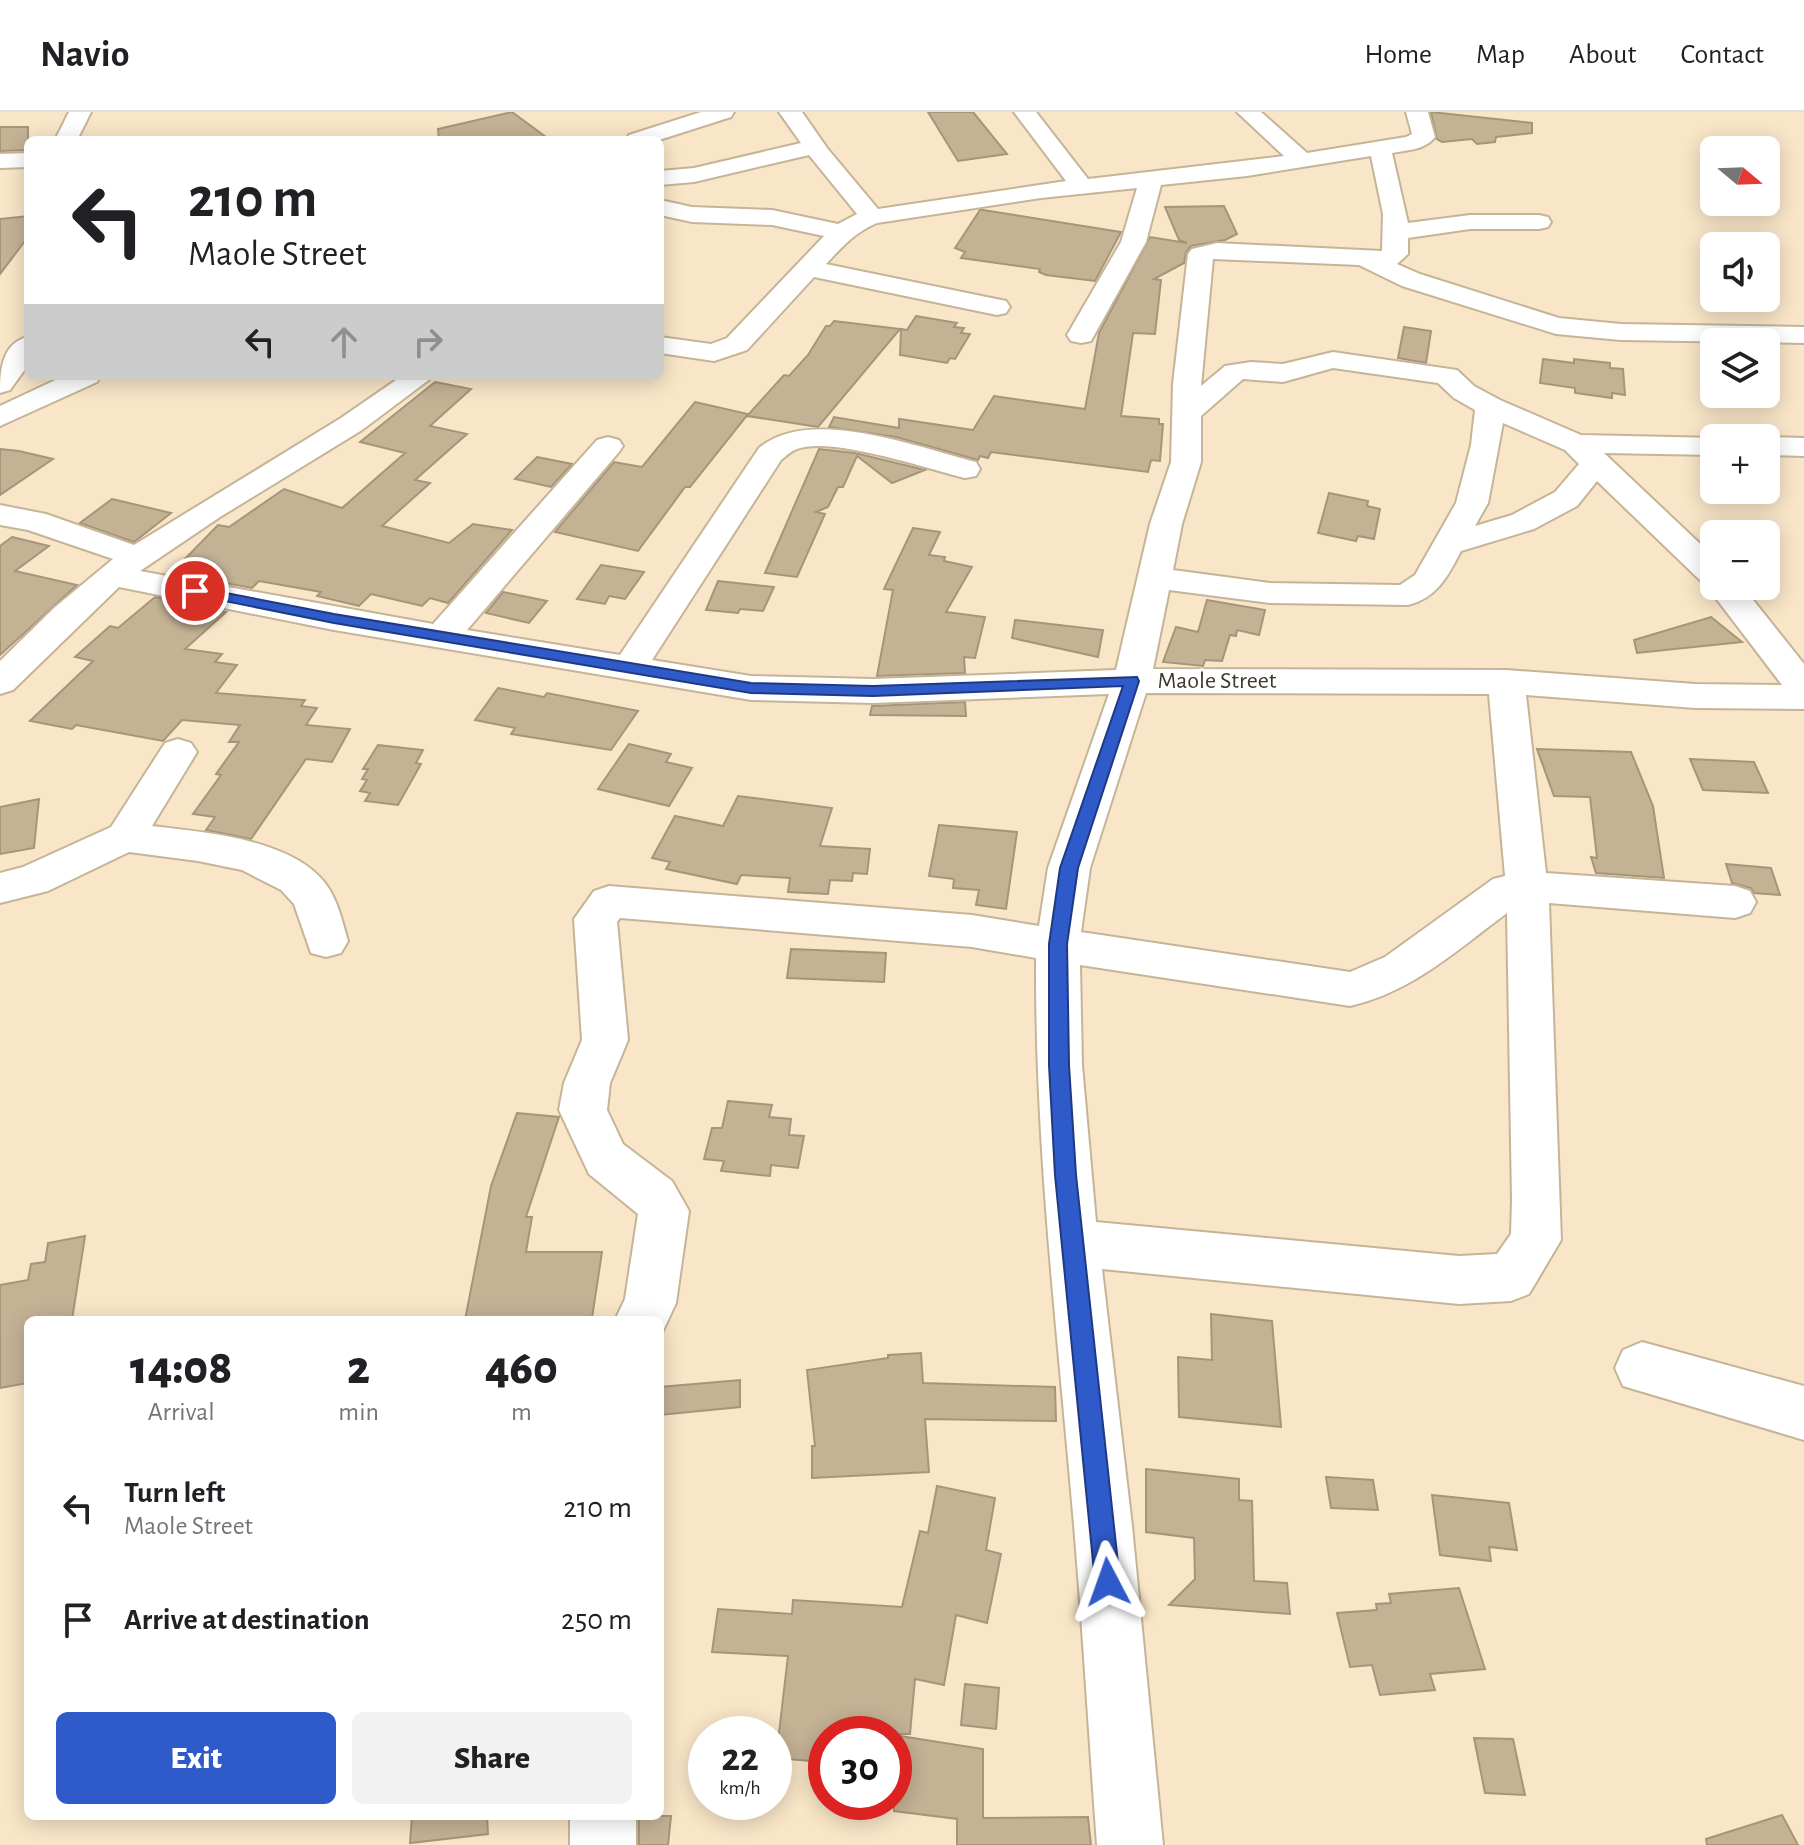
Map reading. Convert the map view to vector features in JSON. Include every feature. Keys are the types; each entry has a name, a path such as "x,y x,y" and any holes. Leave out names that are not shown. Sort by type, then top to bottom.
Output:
{"street":[{"path":"68,136 80,112"},
{"path":"790,112 872,217"},
{"path":"1025,112 1082,187"},
{"path":"1248,112 1303,161"},
{"path":"664,346 714,353 737,344 842,233 872,217 1380,149 1421,141 1424,137 1417,112"},
{"path":"647,136 704,114"},
{"path":"664,178 694,175 815,147"},
{"path":"1380,149 1395,206 1382,246"},
{"path":"0,161 24,160"},
{"path":"1081,335 1141,229 1149,204 1150,181"},
{"path":"664,208 682,213 797,220 842,233"},
{"path":"1130,1845 1103,1526 1073,1243 1059,1065 1058,944 1069,868 1132,681 1166,524 1186,462 1185,415 1201,254 1382,246 1470,222 1539,222"},
{"path":"1382,246 1411,280 1556,326 1621,332 1804,335"},
{"path":"808,268 997,307"},
{"path":"0,384 24,351"},
{"path":"1185,415 1235,372 1300,371 1333,360 1431,371 1447,376 1464,392 1490,406 1586,453 1700,562"},
{"path":"0,417 79,380"},
{"path":"0,682 66,614 125,566 369,415 415,380"},
{"path":"1156,578 1270,593 1408,595 1428,581 1472,503 1486,445 1490,406"},
{"path":"630,667 770,454 781,444 807,438 834,440 965,469"},
{"path":"444,634 608,446"},
{"path":"1780,446 1804,447"},
{"path":"1586,453 1700,447"},
{"path":"1450,544 1523,522 1566,499 1586,453"},
{"name":"Maole Street","path":"0,515 35,521 125,566 334,619 444,634 751,688 873,691 1132,681 1506,682 1695,696 1804,697"},
{"path":"1735,600 1804,689"},
{"path":"1073,1243 1459,1280 1511,1277 1536,1240 1527,887 1506,682"},
{"path":"0,888 33,880 125,837 178,752"},
{"path":"125,837 230,854 290,874 309,892 326,941"},
{"path":"643,1316 650,1303 664,1211 654,1196 606,1159 583,1110 587,1083 605,1040 595,919 609,902 972,931 1243,976 1350,989 1372,984 1400,969 1508,890 1527,887 1735,902"},
{"path":"1642,1368 1804,1413"},
{"path":"603,1820 603,1845"}],"building":[{"path":"512,112 545,136 439,136 438,129"},
{"path":"928,112 973,112 1007,154 958,161"},
{"path":"1431,112 1532,123 1532,133 1496,137 1495,142 1477,144 1472,139 1442,142 1437,139"},
{"path":"0,127 28,127 28,136 24,136 24,150 0,151"},
{"path":"1224,206 1237,234 1225,240 1191,246 1184,263 1154,279 1161,280 1155,334 1133,333 1121,416 1159,419 1159,424 1163,424 1160,461 1151,460 1148,472 991,452 988,458 980,456 978,460 896,437 829,427 834,417 899,428 899,419 973,430 994,396 1085,409 1099,333 1150,237 1187,243 1179,240 1165,207"},
{"path":"980,210 1121,232 1095,281 1046,275 1039,272 1040,269 961,258 965,252 955,248"},
{"path":"24,216 24,242 0,274 0,219"},
{"path":"916,316 957,323 954,327 964,328 961,333 970,334 955,359 950,358 947,363 900,355 901,329 907,330"},
{"path":"834,321 900,329 818,427 747,416 784,375 789,376 808,355 826,326"},
{"path":"1404,327 1431,331 1426,363 1398,358"},
{"path":"1543,359 1610,363 1610,368 1623,369 1625,395 1612,393 1612,398 1575,393 1575,388 1540,383"},
{"path":"435,382 471,389 430,426 467,434 415,480 430,483 382,526 449,543 473,524 512,530 448,603 430,598 422,606 371,594 359,606 317,596 321,592 259,581 252,588 181,575 189,569 177,567 218,525 229,527 284,489 342,508 405,453 360,442"},
{"path":"695,402 748,414 690,487 685,487 638,551 555,532 614,462 642,467"},
{"path":"0,449 19,451 53,459 0,495"},
{"path":"819,449 855,453 925,470 892,483 857,456 843,487 838,487 828,507 816,512 825,514 797,577 765,573"},
{"path":"537,457 572,464 551,487 515,479"},
{"path":"1329,493 1368,501 1367,506 1380,509 1374,539 1358,536 1356,541 1318,533"},
{"path":"112,499 171,513 134,542 80,523"},
{"path":"913,528 940,532 929,555 972,567 946,612 985,617 975,658 964,657 965,673 877,676 893,590 884,589"},
{"path":"12,537 49,546 15,571 77,585 0,655 0,546"},
{"path":"601,565 644,572 625,599 609,596 605,604 577,599"},
{"path":"718,581 774,587 763,611 740,609 738,613 706,610"},
{"path":"503,592 547,601 529,623 486,613"},
{"path":"155,597 226,612 185,649 222,654 215,662 237,665 216,693 305,700 301,706 317,708 306,725 350,729 332,762 306,759 251,839 206,830 215,817 193,814 221,775 216,774 239,742 229,742 240,725 182,720 163,741 76,725 72,729 30,721 93,661 75,657 110,626 118,628"},
{"path":"1207,600 1265,610 1259,635 1237,630 1236,636 1230,635 1222,661 1205,660 1203,666 1163,662 1176,627 1198,632"},
{"path":"1711,617 1742,642 1637,653 1634,640"},
{"path":"1015,620 1103,630 1098,657 1012,638"},
{"path":"498,688 544,697 547,693 638,711 611,750 511,734 515,728 475,720"},
{"path":"965,702 966,716 870,715 872,706"},
{"path":"629,744 671,754 666,762 692,768 669,806 598,789"},
{"path":"378,745 423,750 416,763 421,764 398,805 365,801 370,793 360,791 367,780 362,779 368,769 363,769"},
{"path":"1537,749 1631,752 1653,806 1664,878 1596,873 1591,857 1597,858 1590,797 1554,796"},
{"path":"1690,759 1754,762 1768,793 1703,790"},
{"path":"738,796 832,808 820,846 870,849 867,874 853,873 852,881 830,880 828,894 788,892 790,878 741,875 737,884 666,869 670,862 652,858 675,816 723,826"},
{"path":"39,799 34,848 0,854 0,807"},
{"path":"939,825 1017,832 1006,909 976,905 979,890 953,888 954,879 929,876"},
{"path":"1726,864 1771,868 1780,895 1754,893 1751,888 1732,883"},
{"path":"791,949 886,953 884,982 787,978"},
{"path":"728,1101 772,1105 769,1117 791,1119 789,1135 804,1136 798,1168 771,1165 770,1176 721,1171 724,1161 704,1159 712,1128 722,1128"},
{"path":"517,1113 559,1117 526,1217 532,1217 526,1252 602,1252 592,1316 466,1316 491,1186"},
{"path":"85,1236 73,1316 24,1316 24,1384 0,1388 0,1285 28,1280 31,1264 45,1262 48,1243"},
{"path":"1211,1314 1272,1321 1281,1427 1179,1417 1178,1357 1212,1360"},
{"path":"921,1353 923,1383 1055,1387 1056,1421 925,1419 929,1472 812,1478 812,1446 815,1446 807,1370 888,1358 888,1355"},
{"path":"740,1380 740,1407 664,1415 664,1387"},
{"path":"1146,1469 1239,1479 1239,1500 1252,1501 1254,1581 1287,1583 1290,1614 1169,1605 1195,1579 1194,1538 1146,1532"},
{"path":"1326,1477 1373,1480 1378,1510 1331,1508"},
{"path":"937,1486 995,1498 986,1550 1001,1554 987,1623 956,1615 944,1685 915,1679 912,1716 808,1716 808,1761 792,1759 792,1716 781,1716 788,1656 712,1652 718,1609 792,1614 793,1600 902,1607 920,1531 928,1533"},
{"path":"1432,1495 1509,1503 1517,1550 1489,1547 1491,1561 1440,1555"},
{"path":"1459,1588 1485,1669 1430,1674 1435,1690 1380,1695 1372,1665 1350,1667 1337,1613 1377,1610 1376,1604 1391,1603 1389,1594"},
{"path":"965,1684 999,1688 996,1729 961,1725"},
{"path":"912,1738 983,1749 983,1818 1088,1817 1091,1845 957,1845 957,1819 912,1813"},
{"path":"1474,1738 1513,1739 1525,1795 1485,1793"},
{"path":"1782,1815 1798,1845 1707,1845 1706,1839"},
{"path":"664,1816 671,1816 668,1845 639,1845 639,1820 664,1820"},
{"path":"412,1820 487,1820 488,1834 410,1843"}],"route":[{"path":"195,591 334,619 444,634 751,688 873,691 1132,681 1069,868 1058,944 1059,1065 1066,1175 1108,1582"}]}
